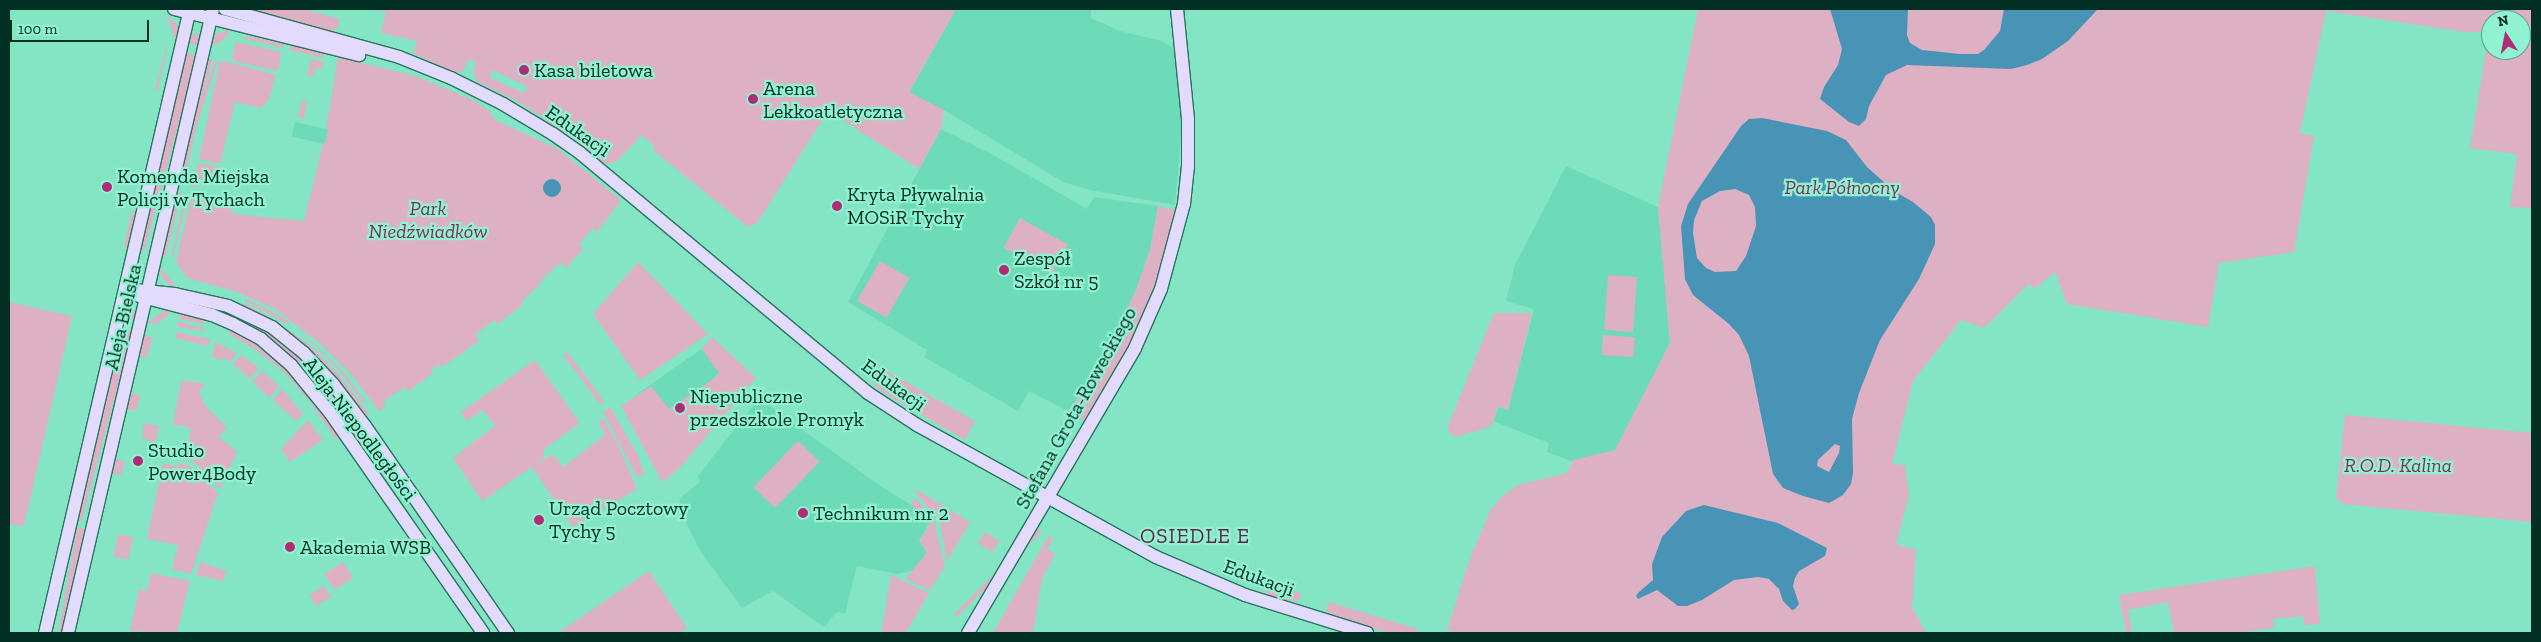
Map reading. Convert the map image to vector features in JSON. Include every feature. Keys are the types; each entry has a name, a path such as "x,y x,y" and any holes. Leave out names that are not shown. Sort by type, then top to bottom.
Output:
{"street":[{"name":"Edukacji","path":"174,9 212,14 451,78"},
{"name":"Edukacji","path":"225,9 399,57 451,78 526,117 580,153 868,393 917,425 1131,545 1244,595 1367,633"},
{"name":"Stefana Grota-Roweckiego","path":"968,633 1135,348 1161,289 1184,204 1188,146 1188,119 1177,9"},
{"name":"Aleja Bielska","path":"46,633 190,11"},
{"name":"Aleja Bielska","path":"68,633 212,14"},
{"path":"156,258 158,280 175,294"},
{"name":"Aleja Niepodległości","path":"125,289 212,315 254,335 291,365 331,414 483,633"},
{"name":"Aleja Niepodległości","path":"147,295 175,294 228,306 272,327 309,358 349,405 379,446 476,586 497,627 508,633"},
{"path":"331,414 340,404 349,405"},
{"path":"362,460 374,456 379,446"},
{"path":"456,594 464,584 476,586"}],"shaded area":[{"path":"956,9 1091,9 1091,18 1120,31 1162,41 1177,51 1183,115 1175,205 1090,190 1063,182 944,110 909,93"},
{"path":"295,122 329,130 326,144 292,137"},
{"name":"Zespół Szkół nr 5","path":"941,129 995,156 1087,209 1094,197 1158,206 1150,250 1136,290 1115,334 1069,412 1029,391 1018,411 924,357 927,350 848,302"},
{"path":"1566,166 1658,207 1670,343 1615,451 1571,461 1547,452 1549,443 1493,421 1499,407 1508,410 1534,309 1506,301 1515,265"},
{"path":"703,348 747,384 635,423 637,394"},
{"name":"Technikum nr 2","path":"759,398 879,485 932,518 919,541 927,553 912,571 897,574 857,566 845,614 837,612 824,627 773,591 742,608 701,552 679,509 680,498 700,482 698,476"}],"green space":[{"path":"251,9 303,9 340,19 337,29 328,31"},
{"path":"373,9 956,9 909,92 944,110 941,129 919,169 828,111 757,223 748,227 654,151 653,145 642,135 619,159 613,163 605,163 515,100 477,82 474,74 475,62 468,59 464,71 454,73 413,53 417,41 381,33 386,12","holes":["493,70 528,87 524,93 490,78"]},
{"name":"Park Północny","path":"1698,9 2532,9 2532,208 2510,207 2517,154 2470,148 2484,60 2531,60 2531,10 2481,10 2481,32 2465,32 2326,11 2300,133 2314,136 2294,252 2219,263 2208,327 2067,304 2055,272 2034,289 2029,284 1984,328 1961,320 1913,381 1892,464 1905,465 1909,495 1896,544 1916,550 1912,607 1926,633 1458,633 1447,630 1469,561 1490,511 1502,496 1518,485 1567,473 1573,460 1615,450 1670,343 1658,207"},
{"path":"167,16 176,23 179,29 178,40 175,39"},
{"path":"229,29 226,38 210,48 216,34"},
{"path":"196,33 200,36 200,46 188,43 190,37"},
{"path":"249,36 284,44 283,48 241,38"},
{"path":"236,42 281,52 278,71 234,61 232,57"},
{"path":"291,45 323,53 324,58 289,50"},
{"path":"167,49 157,93 155,89"},
{"path":"186,53 197,56 144,252 133,249"},
{"name":"Park Niedźwiadków","path":"338,57 418,77 473,100 489,111 495,120 558,149 620,199 620,202 597,232 593,228 579,244 583,249 566,268 561,262 540,281 541,283 522,301 523,304 498,324 494,320 475,335 479,341 442,367 439,364 431,370 433,373 409,391 405,387 383,401 386,406 379,411 352,375 322,345 275,309 237,292 187,278 176,262 192,194 233,201 232,214 304,221 328,130 326,129"},
{"path":"207,58 212,60 183,185 180,185 179,181"},
{"path":"314,59 323,62 322,69 315,68 313,77 307,75 310,62"},
{"path":"215,60 218,61 178,184 175,183"},
{"path":"224,61 276,75 269,99 261,108 235,102 220,164 199,159 220,62"},
{"path":"307,101 304,119 298,118 301,102"},
{"path":"198,163 219,167 215,181 201,179 199,186 193,187"},
{"path":"178,192 181,193 166,256 162,256 176,194"},
{"path":"185,194 187,194 185,207 175,250 171,259"},
{"path":"1158,206 1177,210 1156,287 1131,342 1085,421 1069,412 1115,334 1136,290 1150,250"},
{"path":"139,210 130,249 124,247 131,214"},
{"path":"1020,218 1068,245 1052,274 1004,248"},
{"path":"880,261 909,278 886,318 857,301"},
{"path":"638,262 708,334 640,380 593,314"},
{"path":"160,267 174,283 174,288 162,278"},
{"path":"1608,275 1637,277 1633,332 1604,330"},
{"path":"245,298 290,323 288,325 244,300"},
{"path":"183,301 231,313 259,325 294,350 337,397 330,403 299,365"},
{"path":"9,302 72,316 24,526 9,524"},
{"path":"244,303 268,316 311,346 339,375 370,415 363,414 268,318 243,306"},
{"path":"131,308 137,311 136,320 125,317 126,311"},
{"path":"164,311 169,311 168,315 156,324 147,323"},
{"path":"180,312 206,319 204,324 179,319"},
{"path":"1494,313 1532,313 1508,410 1498,406 1493,423 1487,428 1455,437 1449,432 1448,426"},
{"path":"178,322 204,328 203,331 177,327"},
{"path":"122,328 133,331 82,521 71,518"},
{"path":"297,328 339,367 366,401 363,402 337,368"},
{"path":"230,329 258,345 284,366 316,399 339,436 336,440 311,403 285,373 255,349 229,334"},
{"path":"176,332 210,339 208,346 175,338"},
{"path":"144,335 153,338 146,358 138,355"},
{"path":"1603,335 1635,337 1634,357 1602,355"},
{"name":"Niepubliczne przedszkole Promyk","path":"712,337 756,378 678,470 662,482 621,406 651,386 669,409 712,380 719,373 702,349"},
{"path":"215,342 237,353 230,362 225,358 222,360 212,357"},
{"path":"567,352 604,402 600,405 563,355"},
{"path":"241,355 259,368 250,379 233,364"},
{"path":"535,360 580,423 544,449 544,457 536,464 553,454 563,467 605,435 598,421 603,419 617,442 637,489 573,527 532,467 482,501 453,458 495,426 483,410 467,421 461,412"},
{"path":"878,366 975,421 965,440 877,389 878,387 874,385 872,380"},
{"path":"262,371 279,386 270,397 252,382"},
{"path":"181,382 201,383 204,386 199,393 206,407 227,427 219,437 237,452 220,489 195,463 185,458 191,428 173,424"},
{"path":"282,389 303,414 296,421 273,400"},
{"path":"130,393 140,395 137,411 127,409"},
{"path":"610,407 638,455 644,474 637,477 603,412"},
{"path":"342,409 348,411 369,439 357,447 338,413"},
{"name":"R.O.D. Kalina","path":"2345,415 2532,433 2532,522 2342,504 2336,498"},
{"path":"308,420 323,440 290,462 281,449"},
{"path":"144,423 159,426 155,444 142,437"},
{"path":"798,441 820,462 775,508 754,487"},
{"path":"116,459 125,461 121,476 113,474"},
{"path":"179,462 193,468 218,493 191,574 172,569 178,545 147,539 163,463 178,467"},
{"path":"917,490 970,522 947,561 938,515 931,511 916,493"},
{"path":"915,498 935,517 935,525 945,566 930,590 905,579 927,553 920,541 933,518 911,505"},
{"path":"77,527 88,529 69,633 58,633"},
{"path":"1039,529 1042,532 957,617 954,614"},
{"path":"985,532 999,541 992,552 978,543"},
{"path":"118,534 133,537 128,559 114,557"},
{"path":"1049,535 1053,539 1047,549 1055,554 1042,579 1033,633 993,633"},
{"path":"200,562 227,571 223,581 196,575"},
{"path":"343,562 353,578 334,590 324,574"},
{"path":"2315,566 2320,624 2304,625 2303,616 2273,619 2274,628 2237,633 2174,633 2168,602 2128,610 2132,633 2126,633 2119,595"},
{"path":"649,571 687,628 679,633 563,633 561,631"},
{"path":"151,573 190,581 177,633 130,631 139,589 147,591"},
{"path":"891,575 929,593 906,633 881,633"},
{"path":"1269,583 1301,593 1298,602 1270,596 1266,592"},
{"path":"324,586 331,597 316,606 310,595"},
{"path":"1329,602 1418,629 1416,633 1390,633 1346,621 1326,612"}],"water":[{"path":"1830,9 1908,9 1907,35 1910,43 1922,50 1978,54 1984,50 2000,31 2004,9 2098,9 2068,41 2042,59 2027,65 2011,69 1907,65 1886,75 1869,106 1866,119 1859,126 1849,122 1820,99 1824,87 1838,65 1842,49"},
{"path":"1762,118 1827,131 1846,140 1867,167 1894,191 1913,202 1931,217 1935,225 1935,244 1919,279 1880,340 1859,393 1852,419 1853,473 1851,484 1843,495 1829,503 1783,488 1773,474 1749,356 1739,335 1729,324 1693,295 1685,279 1681,226 1688,204 1741,126 1749,119","holes":["1735,189 1749,195 1755,207 1756,226 1746,256 1736,271 1715,272 1706,268 1697,258 1693,233 1694,220 1702,201 1720,191","1835,444 1840,446 1839,453 1829,472 1817,466 1818,460"]},
{"path":"552,179 558,182 561,188 558,194 552,197 546,194 543,188 546,182"},
{"path":"1704,505 1778,523 1827,548 1825,556 1799,571 1795,578 1793,586 1799,604 1795,609 1792,610 1783,601 1779,589 1769,579 1758,577 1734,580 1702,600 1687,606 1678,606 1657,590 1638,599 1636,596 1639,592 1653,580 1652,564 1662,537 1686,511"}],"place":[{"name":"Kasa biletowa","path":"524,70"},
{"name":"Arena Lekkoatletyczna","path":"753,99"},
{"name":"Komenda Miejska Policji w Tychach","path":"107,187"},
{"name":"Kryta Pływalnia MOSiR Tychy","path":"837,206"},
{"name":"Zespół Szkół nr 5","path":"1004,270"},
{"name":"Niepubliczne przedszkole Promyk","path":"680,408"},
{"name":"Studio Power4Body","path":"138,461"},
{"name":"Technikum nr 2","path":"803,513"},
{"name":"Urząd Pocztowy Tychy 5","path":"539,520"},
{"name":"Akademia WSB","path":"290,547"}],"district":[{"name":"OSIEDLE E","path":"1195,536"}]}
